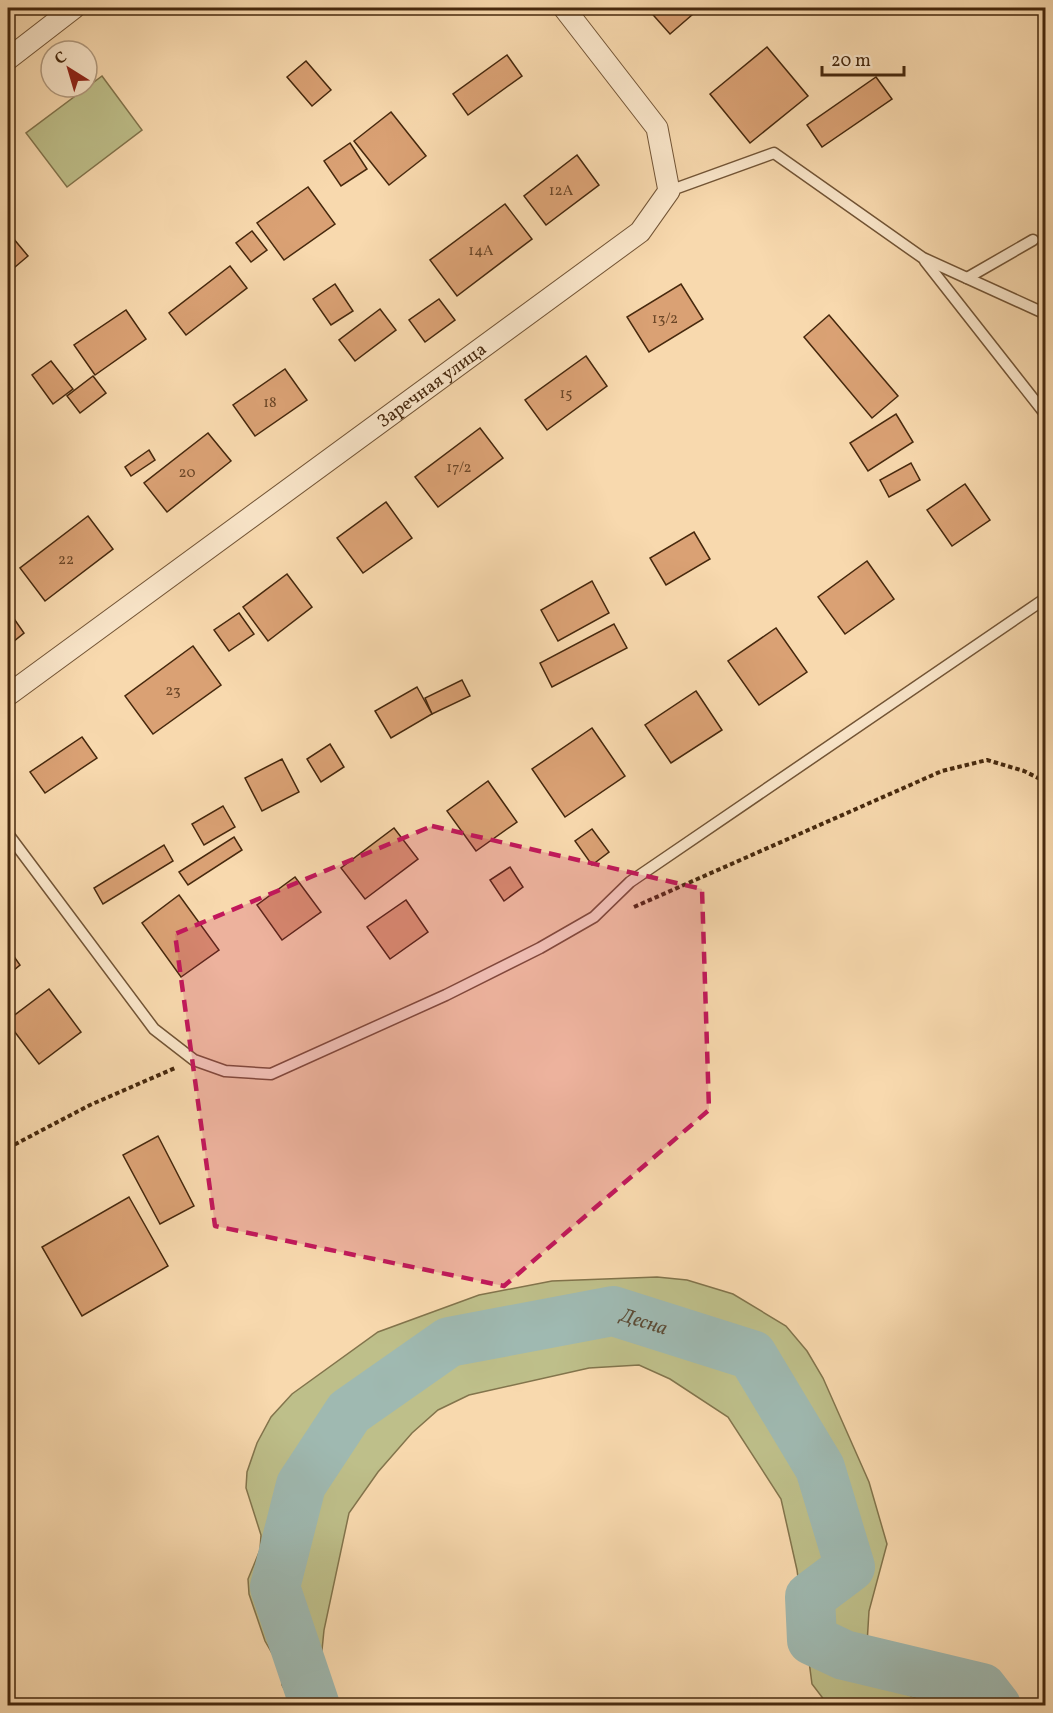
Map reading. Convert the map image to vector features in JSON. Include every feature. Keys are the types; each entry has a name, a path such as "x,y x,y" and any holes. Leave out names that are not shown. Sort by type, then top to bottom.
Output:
{"street":[{"path":"8,59 74,8"},
{"path":"564,8 657,128 669,191"},
{"name":"Заречная улица","path":"8,695 640,232 669,191"}],"lane":[{"path":"669,191 774,153 923,258 1046,314"},
{"path":"967,278 1033,240"},
{"path":"923,258 1046,415"},
{"path":"8,834 154,1029 194,1060 225,1071 271,1074 446,995 540,948 594,917 630,882 1046,598"}],"path":[{"path":"627,910 942,771 987,760 1024,771 1046,782"},
{"path":"8,1148 90,1105 194,1060"}],"highlighted area":[{"path":"432,826 702,889 709,1110 504,1286 215,1226 175,934"}],"green space":[{"path":"102,76 142,130 67,187 26,133 71,99 99,99 99,78"},
{"path":"657,1277 687,1280 733,1294 786,1326 807,1351 823,1378 869,1482 887,1544 869,1611 867,1644 872,1659 880,1673 904,1693 935,1705 828,1705 812,1684 797,1570 781,1499 728,1417 670,1379 639,1365 589,1368 469,1395 438,1410 412,1433 378,1472 349,1513 324,1630 319,1680 323,1705 293,1705 282,1685 281,1669 265,1641 249,1594 248,1579 260,1550 261,1535 246,1488 247,1472 257,1443 271,1417 292,1394 378,1332 479,1295 552,1281"}],"building":[{"path":"647,8 700,8 670,34"},
{"path":"767,47 808,96 750,143 710,94"},
{"path":"507,55 522,76 468,115 453,94"},
{"path":"306,61 331,90 312,106 287,77"},
{"path":"876,77 892,99 822,147 807,125"},
{"path":"391,112 426,156 389,185 354,141"},
{"path":"350,143 367,169 341,186 324,161"},
{"path":"577,155 599,185 546,225 524,196"},
{"path":"308,187 335,224 284,260 257,223"},
{"path":"505,204 532,239 457,296 430,260"},
{"path":"252,231 267,250 251,262 236,243"},
{"path":"8,232 28,256 8,273"},
{"path":"230,266 247,288 186,335 169,313"},
{"path":"335,284 353,311 331,325 313,299"},
{"path":"681,284 703,319 649,352 627,317"},
{"path":"439,299 455,320 425,342 409,320"},
{"path":"380,309 396,330 355,361 339,340"},
{"path":"126,310 146,339 95,375 74,345"},
{"path":"829,315 898,396 872,418 804,337"},
{"path":"586,356 607,386 547,430 525,400"},
{"path":"51,361 73,389 53,404 32,375"},
{"path":"285,369 307,400 255,436 233,405"},
{"path":"93,376 106,393 80,413 67,396"},
{"path":"896,414 913,442 868,471 850,443"},
{"path":"480,428 503,458 438,507 415,477"},
{"path":"208,433 231,461 167,512 144,483"},
{"path":"149,450 155,460 131,476 125,467"},
{"path":"911,463 920,480 889,497 880,480"},
{"path":"965,484 990,520 952,546 927,510"},
{"path":"386,502 412,538 363,573 337,538"},
{"path":"88,516 113,549 45,601 20,568"},
{"path":"694,532 710,559 666,585 650,558"},
{"path":"867,561 894,599 845,634 818,597"},
{"path":"287,574 312,607 268,641 243,607"},
{"path":"592,581 609,613 558,641 541,610"},
{"path":"8,610 24,633 8,646"},
{"path":"239,613 254,634 229,651 214,630"},
{"path":"614,624 627,648 552,687 540,663"},
{"path":"776,628 807,672 759,705 728,661"},
{"path":"193,646 221,685 153,734 125,696"},
{"path":"462,680 470,696 432,714 425,698"},
{"path":"417,687 432,714 391,738 375,711"},
{"path":"696,691 722,730 671,763 645,725"},
{"path":"592,728 625,776 565,817 532,769"},
{"path":"82,737 97,758 45,793 30,772"},
{"path":"330,744 344,767 321,782 307,759"},
{"path":"282,759 299,792 262,811 245,778"},
{"path":"488,781 517,822 476,851 447,811"},
{"path":"223,806 235,827 204,845 192,824"},
{"path":"394,828 418,859 365,899 341,868"},
{"path":"592,829 609,852 592,865 575,841"},
{"path":"234,837 242,850 188,885 179,872"},
{"path":"164,845 173,861 103,904 94,888"},
{"path":"510,867 523,887 504,901 490,880"},
{"path":"295,877 321,912 282,940 257,905"},
{"path":"179,895 219,950 181,977 142,923"},
{"path":"406,900 428,932 390,959 367,927"},
{"path":"8,948 20,965 8,975"},
{"path":"49,989 81,1032 39,1064 8,1020"},
{"path":"158,1136 194,1206 160,1224 123,1155"},
{"path":"129,1197 168,1266 82,1316 42,1247"}],"waterway":[{"name":"Десна","path":"315,1706 275,1587 301,1485 349,1412 449,1342 613,1311 752,1355 820,1468 850,1567 810,1597 812,1640 844,1655 982,1688 996,1706"}]}
